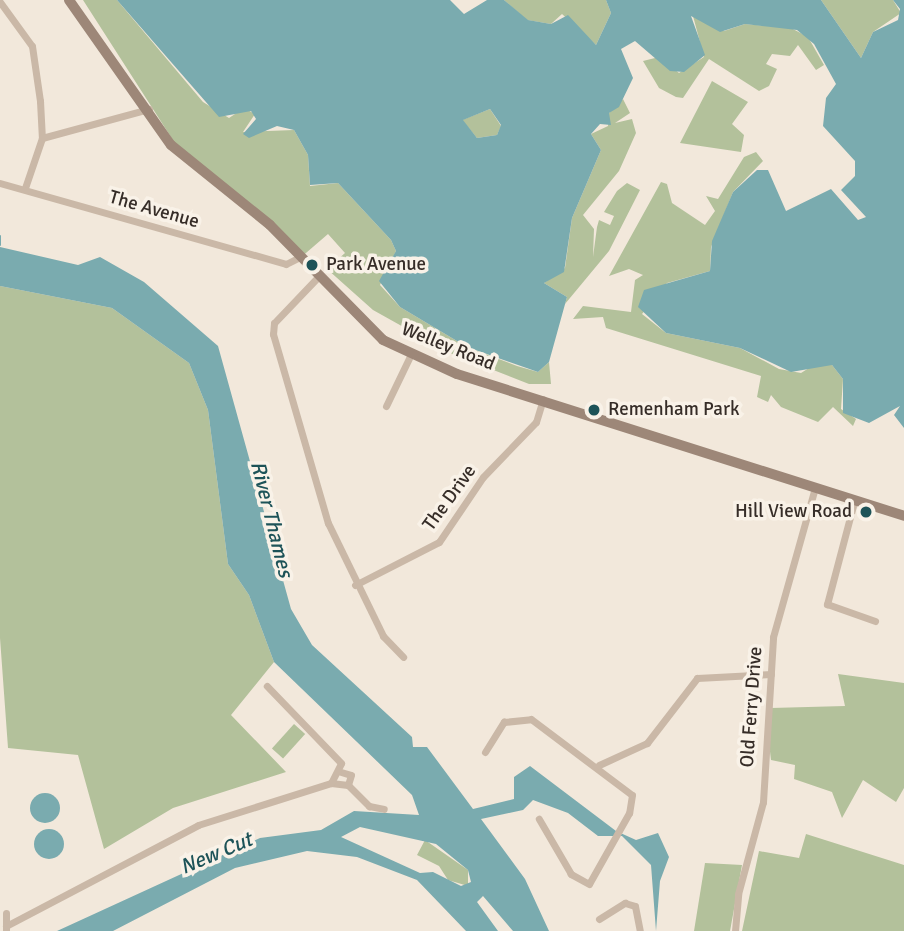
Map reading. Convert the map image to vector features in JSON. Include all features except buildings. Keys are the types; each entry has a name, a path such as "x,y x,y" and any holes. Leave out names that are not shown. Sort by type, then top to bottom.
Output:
{"main road":[{"name":"Welley Road","path":"69,0 187,162 244,202 366,327 411,354 854,502 904,516"}],"street":[{"path":"0,2 32,47 42,138 25,188"},
{"path":"42,138 149,108"},
{"name":"The Avenue","path":"0,183 286,264 298,258"},
{"path":"317,278 274,323 274,334 313,480 355,585 383,636 403,657"},
{"path":"386,406 411,354"},
{"name":"The Drive","path":"355,585 426,553 452,529 483,477 536,422 543,399"},
{"name":"Old Ferry Drive","path":"735,931 738,894 763,802 776,626 815,488"},
{"path":"854,502 828,608 875,621"},
{"path":"599,765 647,743 697,678 771,674"},
{"path":"267,686 341,763 341,772 331,783"},
{"path":"485,752 504,722 522,718 544,726 599,765 632,795 620,830 589,884 578,882 539,819"},
{"path":"341,772 351,775 348,785"},
{"path":"6,913 6,928 198,825 331,783 348,785 369,806 384,809"},
{"path":"599,919 625,903 635,906 640,931"}],"green space":[{"path":"83,0 117,0 203,102 229,118 244,108 255,114 243,132 294,130 308,155 310,186 338,183 391,240 396,251 380,285 400,307 467,347 517,366 538,372 549,362 551,384 529,384 450,353 373,310 327,269 345,253 328,234 299,259 270,225 187,162"},
{"path":"504,0 606,0 611,13 596,45 562,14 551,24 527,20"},
{"path":"821,0 893,0 901,13 873,32 861,58"},
{"path":"693,16 724,31 745,24 791,28 808,37 824,65 816,70 798,45 790,56 772,54 766,64 777,69 769,86 759,91 709,59 683,98 676,97 659,88 643,61 659,57 679,73 704,57"},
{"path":"712,81 748,102 732,124 744,135 741,152 680,143"},
{"path":"623,99 630,113 615,123 632,119 636,133 619,171 583,215 594,229 593,257 599,220 610,225 614,216 604,212 617,191 627,183 640,190 609,251 565,304 567,297 544,283 565,268 572,218 601,150 591,134 608,126 609,113"},
{"path":"490,109 501,126 497,135 477,138 462,120"},
{"path":"756,152 763,161 733,192 711,247 710,271 667,283 642,314 666,333 740,348 779,369 801,373 817,363 832,365 843,379 841,409 856,419 853,426 833,407 818,422 781,407 771,395 768,402 757,397 761,376 606,328 603,317 573,319 583,306 631,312 635,280 643,275 629,269 609,276 661,182 667,184 672,203 705,225 715,211 706,196 718,199 744,157"},
{"path":"0,286 112,308 189,363 208,410 228,564 249,595 274,662 231,715 286,772 173,808 104,849 78,755 8,748 0,638"},
{"path":"838,674 904,683 904,788 896,802 863,780 842,818 832,792 794,779 795,765 771,760 769,743 771,708 845,706"},
{"path":"294,724 305,734 283,759 272,749"},
{"path":"806,834 904,865 904,931 742,931 759,851 799,858"},
{"path":"425,840 468,870 468,886 448,880 439,866 417,855"},
{"path":"705,863 742,865 730,931 694,931"}],"water":[{"path":"117,0 450,0 464,14 487,0 504,0 528,20 551,24 568,15 596,45 611,13 606,0 821,0 861,58 873,32 898,20 900,9 893,0 904,0 904,428 894,415 900,406 869,423 843,413 843,379 832,365 791,372 740,348 666,333 638,307 644,290 710,271 712,241 733,192 757,170 768,170 786,211 831,189 858,220 866,217 841,190 855,176 855,161 823,126 826,98 836,84 814,44 797,30 745,24 720,32 691,16 705,55 684,72 670,71 635,41 621,49 633,78 619,107 609,113 611,125 600,124 591,134 601,150 572,218 564,272 544,283 567,297 549,362 538,372 467,347 400,307 379,281 396,251 391,240 338,183 310,185 308,155 294,130 277,126 249,138 243,134 256,119 251,111 219,117","holes":["490,109 501,125 497,135 477,138 463,120"]},
{"path":"0,247 78,265 100,257 144,282 218,346 291,609 312,645 412,737 413,747 427,747 473,809 514,799 514,777 530,766 616,831 636,840 658,833 669,857 660,881 656,931 651,865 622,836 598,836 568,813 533,800 523,810 481,819 525,879 549,931 513,931 483,896 477,902 498,931 466,931 417,880 357,857 307,851 235,868 113,931 57,931 260,838 321,830 354,811 419,815 412,795 274,662 249,595 228,564 208,410 189,363 112,308 0,286","holes":["360,827 436,844 468,870 471,882 461,886 433,872 420,873 341,837"]},
{"path":"45,793 51,794 59,802 59,814 51,822 45,823 39,822 31,814 30,808 31,802 39,794"},
{"path":"49,829 55,830 63,838 63,850 55,858 49,859 43,858 35,850 34,844 35,838 43,830"}],"waterway":[{"path":"0,236 0,245"}],"place":[{"name":"Park Avenue","path":"312,265"},
{"name":"Remenham Park","path":"594,410"},
{"name":"Hill View Road","path":"866,512"}],"water label":[{"name":"River Thames","path":"272,519"},
{"name":"New Cut","path":"216,853"}]}
